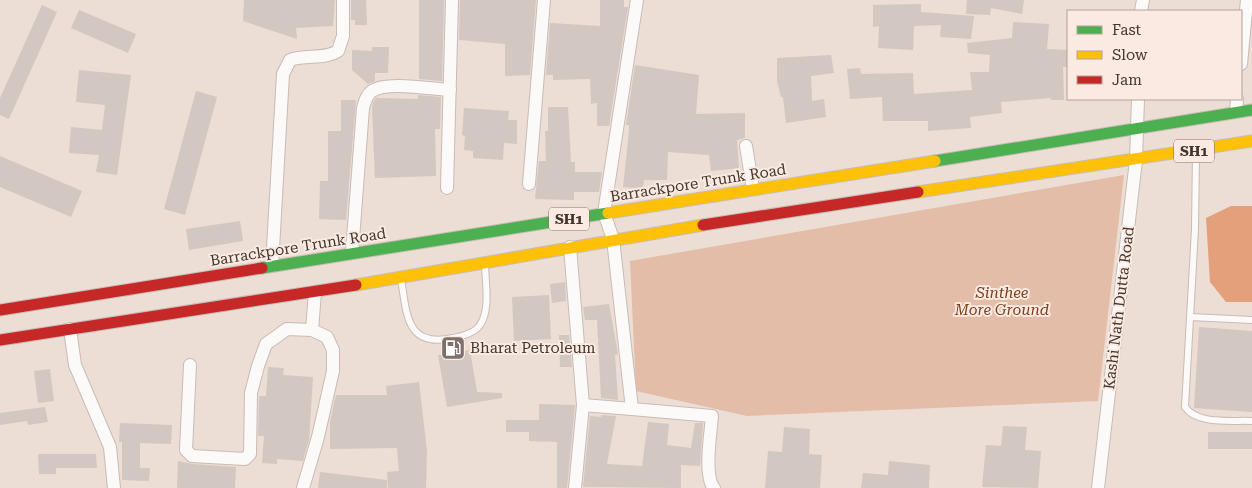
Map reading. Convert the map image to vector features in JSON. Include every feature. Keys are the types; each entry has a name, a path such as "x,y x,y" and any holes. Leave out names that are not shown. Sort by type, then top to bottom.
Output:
{"main road":[{"name":"Barrackpore Trunk Road","path":"0,310 352,252 1252,110"},
{"name":"SH1","path":"0,340 315,292 613,239 1252,141"}],"street":[{"path":"272,266 283,74 290,60 300,56 327,56 338,51 343,36 344,0"},
{"path":"447,188 452,0"},
{"path":"529,184 544,0"},
{"path":"632,409 613,239 604,213 637,0"},
{"path":"1242,53 1247,0"},
{"path":"352,252 361,123 363,108 368,95 372,90 396,86 450,90"},
{"name":"Kashi Nath Dutta Road","path":"1098,488 1136,160 1138,100"},
{"path":"1236,112 1237,100"},
{"path":"746,146 753,189"},
{"path":"570,247 583,405 575,488"},
{"path":"312,330 315,292"},
{"path":"190,365 186,450 192,456 245,459 250,454 251,393 266,344 287,329 312,330 328,336 333,350 333,371 318,437 303,488"},
{"path":"70,330 75,365 110,447 114,488"},
{"path":"583,405 712,416 708,470 710,484 714,488"}],"lane":[{"path":"1196,150 1195,229 1185,407 1199,418 1252,422"},
{"path":"400,276 412,328 421,337 441,340 466,335 475,331 481,324 485,309 485,262"},
{"path":"1190,317 1252,320"}],"green space":[{"name":"Sinthee More Ground","path":"1124,175 1098,401 747,416 636,391 630,261"}],"shaded area":[{"path":"1231,206 1252,206 1252,302 1226,302 1210,282 1206,218"}],"building":[{"path":"244,0 335,0 333,26 296,28 297,39 243,21"},
{"path":"351,0 366,0 367,25 355,25 355,20 351,20"},
{"path":"419,0 444,0 442,81 419,79"},
{"path":"460,0 536,0 530,75 505,76 505,44 459,40"},
{"path":"600,0 624,0 624,7 628,7 609,126 597,126 597,103 591,104 590,79 553,80 553,75 546,75 550,23 600,26"},
{"path":"967,0 1024,0 1022,14 991,8 990,15 966,14"},
{"path":"921,4 921,12 974,16 971,39 940,37 941,25 914,26 913,50 878,48 879,26 873,27 873,5"},
{"path":"42,5 57,12 9,119 0,115 0,98"},
{"path":"79,10 136,34 128,53 71,28"},
{"path":"1013,22 1049,24 1047,49 1067,50 1067,67 1063,67 1064,100 1051,100 1051,98 1001,102 1002,113 970,117 971,128 928,131 928,121 883,121 882,97 850,99 847,69 860,68 861,74 913,73 914,94 972,90 970,72 989,72 990,55 968,53 967,43 1012,38"},
{"path":"372,47 389,47 388,73 375,73 375,81 368,84 352,70 352,50 372,51"},
{"path":"831,55 834,73 811,76 812,101 824,99 826,117 786,123 783,97 781,97 777,81 777,58"},
{"path":"635,65 699,75 696,114 745,113 745,138 737,140 739,168 711,171 709,155 668,152 667,180 644,180 643,189 623,187 629,131 629,125 626,125"},
{"path":"79,70 131,75 117,175 96,172 99,155 69,153 71,127 102,130 105,105 76,102"},
{"path":"196,91 217,97 185,215 164,209"},
{"path":"418,95 441,97 440,129 435,129 436,176 375,178 372,107 374,100 376,98 418,99"},
{"path":"341,100 356,100 346,220 319,219 320,181 328,181 328,131 341,131"},
{"path":"548,107 568,107 571,162 575,162 575,172 602,172 599,192 574,192 574,200 535,199 539,161 546,161 545,131 548,131"},
{"path":"464,108 509,111 508,120 517,120 517,144 504,143 503,160 473,158 473,151 464,150 465,136 462,135"},
{"path":"0,156 82,191 71,217 0,187"},
{"path":"240,221 243,241 189,250 186,229"},
{"path":"565,282 566,301 552,303 550,284"},
{"path":"549,295 551,339 514,341 512,297"},
{"path":"609,304 618,354 615,355 618,400 601,398 597,320 585,320 583,307"},
{"path":"1199,327 1252,331 1252,412 1194,408"},
{"path":"559,335 569,335 572,367 560,367"},
{"path":"470,350 477,392 502,393 502,398 447,407 438,355"},
{"path":"268,367 284,368 283,375 313,377 309,440 303,461 277,459 277,464 262,463 264,436 258,436 259,396 266,396"},
{"path":"50,369 54,401 38,403 34,371"},
{"path":"419,382 427,451 426,488 388,488 387,472 399,471 397,448 330,449 330,422 336,395 387,395 386,386"},
{"path":"539,404 575,405 567,488 557,488 557,442 529,441 529,432 506,432 506,420 539,420"},
{"path":"45,407 48,422 28,425 27,421 0,425 0,413"},
{"path":"601,415 616,416 607,464 642,466 648,422 669,424 667,445 691,448 695,423 703,423 700,466 681,465 681,488 583,487 590,416 601,417"},
{"path":"120,423 172,425 171,444 140,443 140,468 150,468 149,481 122,480 122,442 119,442"},
{"path":"1003,426 1027,427 1025,450 1041,451 1038,488 982,487 986,445 1001,446"},
{"path":"784,427 810,429 809,454 822,455 820,488 765,488 768,451 782,452"},
{"path":"1208,432 1252,432 1252,449 1208,449"},
{"path":"38,454 96,454 97,468 56,468 56,474 39,474"},
{"path":"178,461 192,464 236,467 235,488 177,488"},
{"path":"889,461 930,465 929,488 861,488 863,473 888,475"},
{"path":"320,472 387,480 387,488 318,488"}],"traffic: fast":[{"path":"935,161 1252,110"},
{"path":"262,268 608,213"}],"traffic: slow":[{"path":"918,192 1252,141"},
{"path":"608,213 935,161"},
{"path":"356,285 703,225"}],"traffic: jam":[{"path":"703,225 918,192"},
{"path":"0,310 262,268"},
{"path":"0,340 356,285"}],"place":[{"name":"Bharat Petroleum","path":"453,348"}]}
